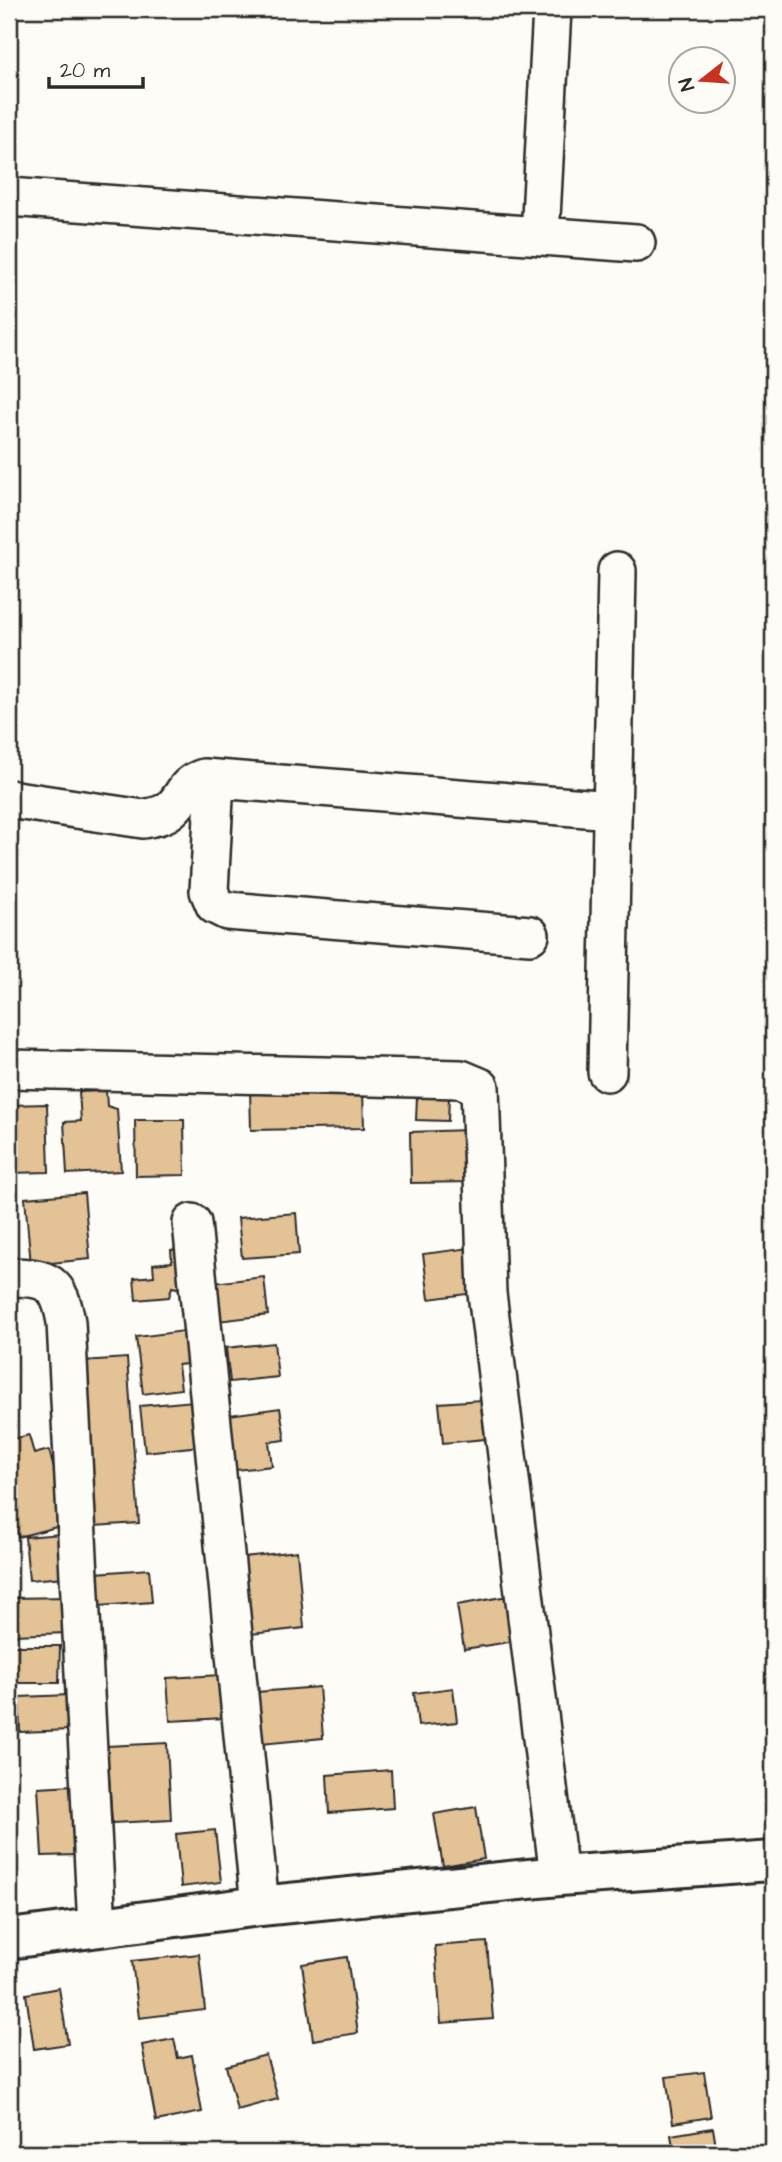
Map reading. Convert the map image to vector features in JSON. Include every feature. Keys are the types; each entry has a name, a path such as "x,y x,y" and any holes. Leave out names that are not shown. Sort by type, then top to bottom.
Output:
{"street":[{"path":"540,236 552,9"},
{"path":"9,197 636,243"},
{"path":"607,1072 617,571"},
{"path":"9,799 143,818 159,816 172,809 190,783 204,778 612,810"},
{"path":"215,780 209,891 215,905 227,911 530,934"},
{"path":"9,1069 461,1079 480,1087 487,1293 559,1876"},
{"path":"192,1223 260,1906"},
{"path":"9,1277 38,1278 55,1286 66,1322 97,1927"},
{"path":"9,1939 260,1906 559,1876 773,1861"}],"building":[{"path":"363,1088 364,1128 251,1130 250,1089"},
{"path":"106,1091 107,1106 117,1109 121,1171 67,1174 64,1122 81,1121 79,1092"},
{"path":"417,1096 449,1097 448,1121 416,1120"},
{"path":"47,1104 49,1172 9,1173 9,1105"},
{"path":"135,1120 184,1120 185,1175 136,1176"},
{"path":"468,1130 470,1182 411,1183 410,1132"},
{"path":"84,1193 90,1259 31,1265 25,1198"},
{"path":"296,1213 299,1254 242,1258 238,1218"},
{"path":"470,1248 475,1293 429,1299 423,1254"},
{"path":"183,1249 187,1290 172,1287 169,1297 136,1300 134,1278 154,1276 153,1264 172,1262 171,1250"},
{"path":"264,1277 268,1315 218,1321 213,1283"},
{"path":"192,1330 197,1363 178,1365 181,1389 143,1394 136,1337"},
{"path":"274,1343 278,1377 230,1382 226,1348"},
{"path":"127,1358 139,1523 94,1526 83,1361"},
{"path":"481,1400 485,1439 443,1443 439,1403"},
{"path":"194,1401 200,1446 145,1452 140,1406"},
{"path":"280,1408 285,1440 269,1442 272,1466 236,1470 229,1415"},
{"path":"29,1435 34,1454 49,1450 68,1524 18,1537 9,1502 9,1440"},
{"path":"61,1534 65,1577 29,1580 25,1537"},
{"path":"297,1551 304,1628 252,1634 244,1557"},
{"path":"149,1569 152,1602 99,1606 96,1573"},
{"path":"508,1596 516,1641 464,1649 457,1605"},
{"path":"66,1597 67,1633 14,1635 12,1598"},
{"path":"12,1646 60,1646 59,1683 12,1683"},
{"path":"222,1675 225,1718 170,1721 167,1678"},
{"path":"319,1687 323,1738 261,1744 257,1692"},
{"path":"453,1688 457,1722 418,1726 414,1693"},
{"path":"70,1695 71,1730 20,1732 19,1697"},
{"path":"167,1743 171,1820 112,1823 107,1746"},
{"path":"391,1770 393,1808 329,1813 327,1775"},
{"path":"73,1785 77,1855 42,1856 38,1787"},
{"path":"476,1807 484,1859 443,1866 434,1814"},
{"path":"215,1830 221,1882 181,1887 176,1834"},
{"path":"487,1942 493,2019 441,2023 435,1946"},
{"path":"199,1954 205,2010 139,2018 132,1961"},
{"path":"347,1957 358,2033 313,2040 302,1964"},
{"path":"59,1988 68,2044 34,2049 26,1994"},
{"path":"174,2039 178,2058 192,2055 202,2112 156,2121 142,2045"},
{"path":"266,2055 278,2099 237,2110 226,2066"},
{"path":"704,2072 711,2117 673,2123 666,2077"},
{"path":"713,2128 717,2153 674,2153 671,2135"}]}
